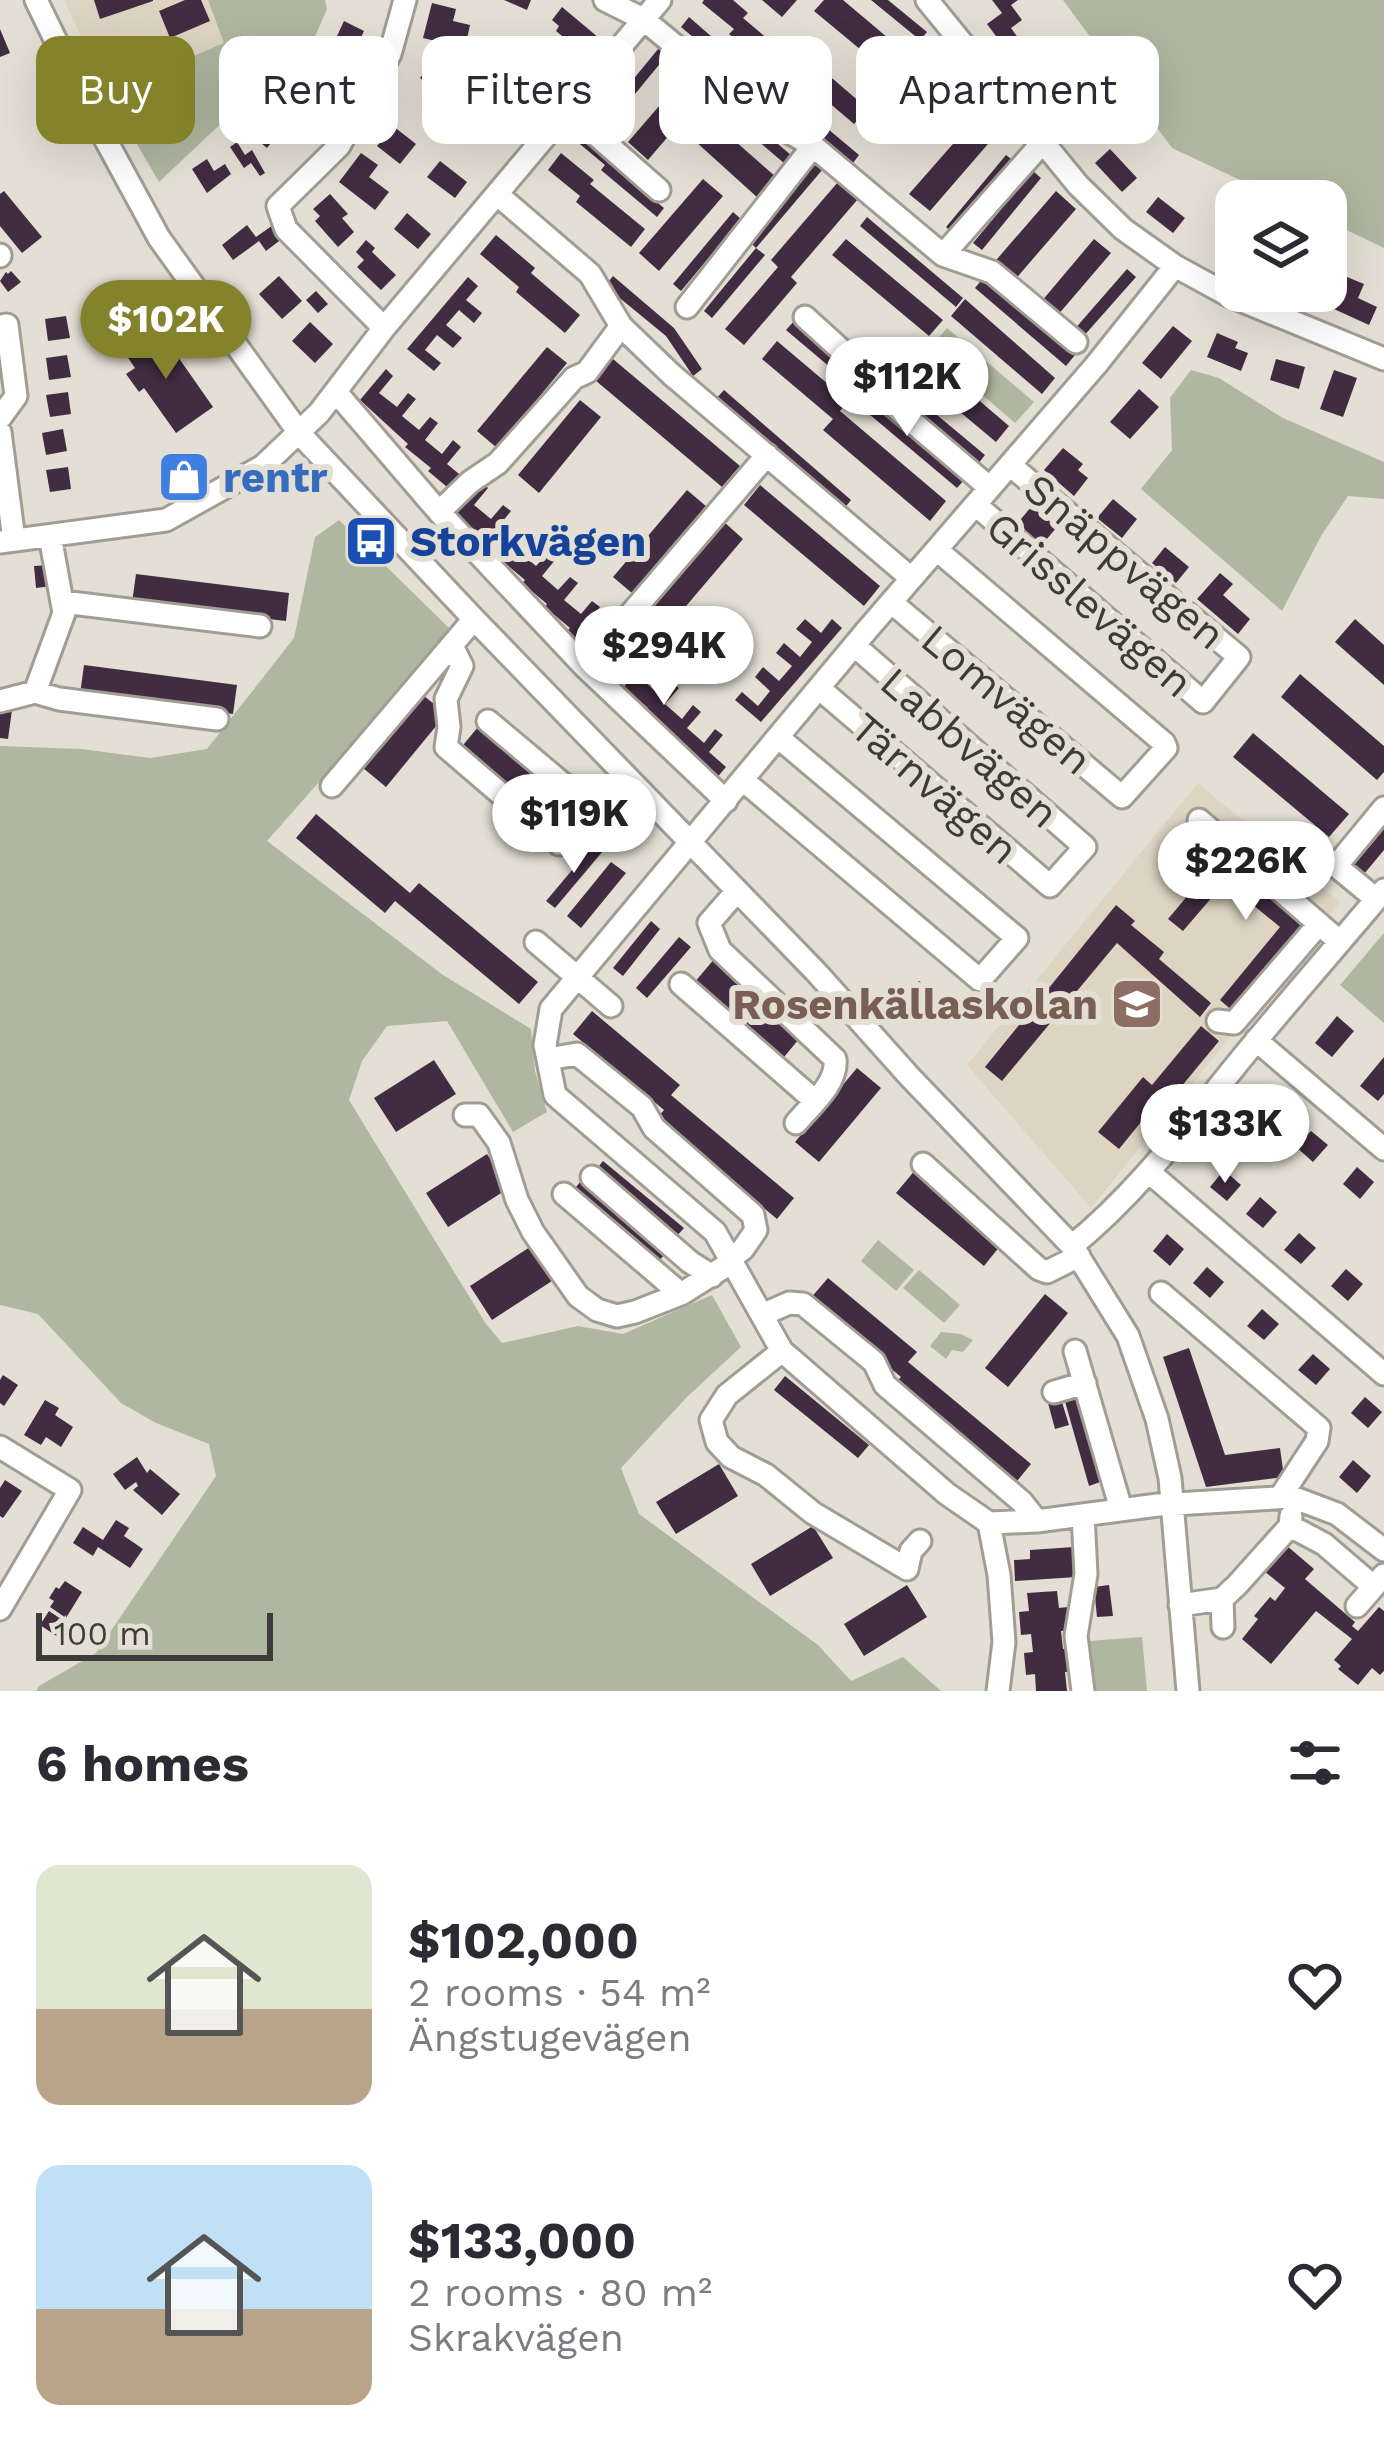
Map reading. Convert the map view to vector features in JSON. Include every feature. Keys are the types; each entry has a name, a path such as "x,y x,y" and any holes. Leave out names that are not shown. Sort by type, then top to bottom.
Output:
{"street":[{"path":"36,0 159,238 300,434 817,973 1075,1251 1128,1336 1157,1419 1173,1505 1188,1691"},
{"path":"384,328 286,229 278,206 339,146 390,54 404,0"},
{"path":"605,0 644,19 758,113 813,146 943,255 992,272 1076,342"},
{"path":"630,36 659,0"},
{"path":"927,0 956,36"},
{"path":"0,432 7,541 166,520 263,466 300,434 540,144"},
{"path":"607,144 659,190"},
{"path":"943,255 1041,144"},
{"path":"1045,144 1123,230 1175,266 1228,295 1384,359"},
{"path":"687,307 813,146"},
{"path":"498,195 590,274 621,326 672,375 911,578"},
{"path":"1175,266 551,1009 545,1045 555,1095 715,1232 782,1351 947,1494 989,1523 1286,1497 1336,1514 1384,1550"},
{"name":"Grisslevägen","path":"805,317 872,378 877,391 983,497 1203,702"},
{"path":"0,326 7,325 16,396 0,418"},
{"path":"439,512 498,463 574,378 586,372 621,326"},
{"path":"336,392 439,512 585,668 726,801"},
{"path":"585,668 767,455"},
{"name":"Snäppvägen","path":"1010,465 1239,657 1203,702"},
{"path":"35,692 64,613 50,536"},
{"name":"Lomvägen","path":"891,602 1123,797 1166,748 1164,743 937,550"},
{"path":"63,602 260,626"},
{"path":"332,786 474,620"},
{"path":"452,646 462,666 446,699 446,747 559,844"},
{"name":"Labbvägen","path":"854,646 1085,847 1049,886"},
{"name":"Tärnvägen","path":"820,689 1049,886"},
{"path":"0,701 35,692 217,719"},
{"path":"488,721 607,820 616,820 641,791"},
{"path":"744,781 980,980 1017,938 779,738"},
{"path":"923,1164 1039,1269 1047,1272 1075,1251 1149,1172 1380,895 1336,866 1384,808"},
{"path":"1199,820 1340,942"},
{"path":"737,891 709,923 720,950 835,1059 833,1078 796,1123"},
{"path":"1218,1021 1234,1023 1319,924"},
{"path":"536,942 611,1006"},
{"path":"681,984 814,1100"},
{"path":"1256,1040 1384,1149"},
{"path":"465,1115 479,1115 499,1144 533,1232 578,1295 597,1310 617,1316 635,1312 681,1294 731,1261 756,1230 753,1215 654,1128 642,1107 591,1063 577,1054 548,1059"},
{"path":"1149,1172 1384,1374"},
{"path":"592,1178 712,1276"},
{"path":"564,1194 681,1294"},
{"path":"1161,1293 1319,1428 1317,1442 1286,1497 1290,1526 1222,1599 1180,1605"},
{"path":"762,1315 789,1304 803,1304 874,1363 885,1385 1022,1502 1037,1521"},
{"path":"782,1351 727,1395 711,1420 717,1442 731,1457 766,1475 813,1513 907,1569 911,1551 920,1541"},
{"path":"1075,1351 1121,1509"},
{"path":"1054,1392 1084,1383"},
{"path":"0,1447 70,1490 0,1609"},
{"path":"1083,1515 1087,1574 1076,1636 1083,1691"},
{"path":"989,1523 1004,1642 998,1691"},
{"path":"1290,1526 1378,1580 1357,1606"},
{"path":"1222,1599 1222,1627"}],"shaded area":[{"path":"64,0 208,0 222,36 219,46 195,56 195,36 81,36"},
{"name":"Rosenkällaskolan","path":"1198,783 1340,902 1091,1208 967,1065"}],"green space":[{"path":"208,0 325,0 327,9 315,36 221,36"},
{"path":"1063,0 1384,0 1384,248 1347,230 1347,180 1240,180 1172,148 1159,130 1159,36 1090,36"},
{"path":"219,45 219,125 159,182 137,144 195,144 195,55"},
{"path":"947,328 1034,402 1015,423 929,349"},
{"path":"1191,370 1219,378 1283,418 1384,462 1384,499 1348,496 1282,611 1141,489 1172,450 1170,398"},
{"path":"339,520 452,631 267,841 443,975 531,1029 535,1071 547,1112 513,1132 447,1021 387,1026 362,1061 349,1100 502,1343 578,1326 623,1334 712,1295 741,1347 621,1468 639,1514 818,1645 851,1681 903,1657 941,1691 36,1691 96,1653 216,1476 209,1444 121,1403 38,1314 0,1305 0,746 150,758 207,749 294,638 315,537"},
{"path":"1384,933 1384,1023 1340,985"},
{"path":"878,1240 914,1270 896,1291 861,1261"},
{"path":"919,1270 960,1305 944,1323 903,1288"},
{"path":"941,1332 973,1340 963,1352 952,1350 946,1359 930,1346"},
{"path":"1142,1637 1147,1691 1093,1691 1089,1641"}],"building":[{"path":"94,0 153,0 153,1 100,19"},
{"path":"185,0 201,0 210,21 169,36 159,11"},
{"path":"504,0 531,0 527,10"},
{"path":"733,0 748,13 743,18 764,36 731,36 734,29 702,3"},
{"path":"762,0 797,0 782,17"},
{"path":"824,0 843,0 886,36 856,36 856,46 814,11"},
{"path":"871,0 888,0 927,32 915,36"},
{"path":"992,0 1018,0 1011,5 1022,20 1011,28 1017,36 996,36 987,24 1002,13"},
{"path":"432,3 456,9 453,21 470,25 468,36 424,36"},
{"path":"562,7 597,36 562,36 552,20"},
{"path":"689,17 711,36 692,36 681,27"},
{"path":"344,21 364,31 362,36 337,36"},
{"path":"0,29 10,53 0,57"},
{"path":"659,48 659,65 635,94 635,77"},
{"path":"832,78 856,99 854,124 832,105"},
{"path":"659,106 662,144 648,160 630,144 635,144 635,134"},
{"path":"398,130 416,144 400,164 377,146 398,144"},
{"path":"832,132 859,155 853,163 830,144"},
{"path":"238,144 245,155 252,150 265,173 260,176 251,163 244,168 230,147"},
{"path":"580,144 595,144 611,158 607,162 664,208 657,217 601,170 605,165"},
{"path":"698,144 738,144 776,177 758,198"},
{"path":"762,144 778,144 792,156 785,164"},
{"path":"953,144 988,144 930,211 909,194"},
{"path":"1110,149 1137,178 1122,192 1095,163"},
{"path":"361,153 378,165 369,177 389,192 375,210 339,182"},
{"path":"561,153 645,229 631,247 576,202 580,196 548,170"},
{"path":"1006,155 1015,162 954,234 946,227"},
{"path":"207,159 214,171 225,164 231,174 207,193 192,169"},
{"path":"440,161 467,182 455,198 427,177"},
{"path":"815,162 823,169 756,248 749,241"},
{"path":"1033,171 1041,178 982,250 973,243"},
{"path":"703,179 723,196 659,271 639,253"},
{"path":"838,182 858,199 791,277 797,283 744,345 725,329 778,267 771,260"},
{"path":"4,191 42,237 22,253 0,226 0,194"},
{"path":"1056,191 1076,209 1012,283 991,266"},
{"path":"330,194 348,214 342,218 354,232 338,247 315,221 320,216 313,209"},
{"path":"1158,197 1185,218 1173,233 1146,212"},
{"path":"733,212 741,219 681,291 673,284"},
{"path":"407,213 431,234 418,249 394,229"},
{"path":"867,217 963,298 956,307 860,226"},
{"path":"247,225 256,237 273,225 283,238 266,251 259,241 233,260 222,245"},
{"path":"496,235 580,315 565,333 480,254"},
{"path":"846,239 943,320 929,336 832,255"},
{"path":"1094,239 1111,253 1057,316 1041,302"},
{"path":"366,240 396,275 381,290 357,267 364,260 356,252"},
{"path":"756,248 765,255 712,318 704,311"},
{"path":"1127,269 1136,277 1082,338 1073,331"},
{"path":"11,271 21,282 8,292 0,281"},
{"path":"279,276 302,301 282,319 259,294"},
{"path":"613,276 674,328 702,369 693,376 666,336 605,286"},
{"path":"468,277 478,286 466,300 482,313 474,323 459,310 446,325 462,338 453,348 437,335 425,350 441,363 434,371 407,349"},
{"path":"984,277 1075,355 1066,366 975,288"},
{"path":"1347,277 1364,284 1358,298 1377,307 1369,325 1341,312 1347,312"},
{"path":"316,291 328,304 318,313 306,300"},
{"path":"965,299 1055,378 1042,394 951,316"},
{"path":"66,316 70,338 48,341 45,319"},
{"path":"795,320 866,380 857,390 786,330"},
{"path":"310,322 333,344 315,363 292,341"},
{"path":"1173,326 1192,341 1161,379 1142,363"},
{"path":"148,331 161,350 169,344 213,407 176,433 144,388 139,392 126,374 135,368 122,349"},
{"path":"1217,333 1238,342 1235,348 1248,353 1241,371 1207,357"},
{"path":"777,341 848,401 840,411 946,501 930,521 823,430 833,419 762,359"},
{"path":"547,347 567,363 497,448 477,431"},
{"path":"920,350 1009,426 996,442 906,367"},
{"path":"67,355 71,377 49,380 46,358"},
{"path":"613,359 740,466 722,487 595,380"},
{"path":"1276,359 1305,367 1299,389 1270,380"},
{"path":"386,369 393,376 379,393 397,407 408,393 416,399 402,416 419,430 430,417 438,423 425,440 442,454 453,440 461,447 447,464 464,478 453,492 360,400"},
{"path":"1334,370 1357,378 1343,417 1320,409"},
{"path":"895,380 985,455 978,464 888,388"},
{"path":"1139,389 1159,407 1130,439 1110,422"},
{"path":"724,390 851,500 844,509 715,400"},
{"path":"857,390 964,480 957,488 850,398"},
{"path":"68,392 71,414 50,417 46,395"},
{"path":"580,400 601,417 539,493 518,475"},
{"path":"63,429 67,451 46,455 42,433"},
{"path":"1063,448 1083,464 1078,470 1088,478 1074,496 1044,470"},
{"path":"68,467 71,489 50,492 46,470"},
{"path":"481,481 488,488 474,505 491,519 503,505 511,511 497,528 514,542 525,529 533,535 519,552 536,566 548,553 556,559 542,576 558,590 570,577 578,583 564,600 581,614 592,601 600,607 586,624 603,638 592,652 455,512"},
{"path":"760,485 880,586 864,606 744,505"},
{"path":"687,490 707,507 633,594 613,577"},
{"path":"1113,499 1137,519 1122,538 1097,518"},
{"path":"1032,506 1057,527 1040,547 1015,526"},
{"path":"723,521 743,539 670,625 650,608"},
{"path":"1165,547 1189,567 1176,583 1152,563"},
{"path":"50,565 52,586 36,588 34,566"},
{"path":"1220,573 1233,584 1223,595 1250,619 1238,634 1197,599"},
{"path":"136,574 289,593 286,621 132,603"},
{"path":"805,619 821,633 832,619 842,628 761,722 735,700 742,692 758,706 770,691 755,677 763,667 779,681 792,666 776,653 784,643 800,657 812,642 796,629"},
{"path":"1355,619 1384,645 1384,685 1335,642"},
{"path":"626,633 634,640 620,657 637,671 649,657 657,664 643,680 659,695 671,681 679,688 665,704 682,719 693,705 701,712 687,728 704,743 715,729 723,735 709,752 726,767 715,780 601,664"},
{"path":"84,665 237,685 233,714 80,694"},
{"path":"1300,674 1384,746 1384,772 1377,780 1281,697"},
{"path":"423,695 446,714 386,787 363,768"},
{"path":"0,708 12,710 8,739 0,738"},
{"path":"478,727 570,805 550,828 459,750"},
{"path":"1253,733 1349,814 1329,837 1233,757"},
{"path":"316,814 410,893 419,883 538,982 519,1004 395,901 385,913 296,838"},
{"path":"1384,829 1384,850 1364,874 1354,865"},
{"path":"594,844 603,851 555,908 546,901"},
{"path":"1225,851 1312,928 1235,1013 1220,1000 1280,927 1225,882 1183,931 1168,919"},
{"path":"611,862 626,873 581,928 567,916"},
{"path":"1116,905 1135,921 1131,925 1164,952 1159,959 1211,1003 1200,1017 1117,943 1002,1081 985,1067"},
{"path":"651,921 660,929 623,976 613,968"},
{"path":"679,937 691,947 647,998 636,988"},
{"path":"715,958 804,1033 784,1057 694,983"},
{"path":"919,981 949,1006 935,1023 906,998"},
{"path":"592,1011 680,1085 671,1095 794,1198 777,1219 656,1119 664,1110 573,1034"},
{"path":"1337,1016 1354,1031 1332,1057 1315,1043"},
{"path":"1201,1026 1219,1041 1171,1099 1164,1094 1119,1149 1098,1132 1143,1077 1152,1085"},
{"path":"1384,1057 1384,1094 1378,1101 1360,1086"},
{"path":"434,1060 456,1094 396,1132 374,1098"},
{"path":"857,1068 881,1088 819,1162 795,1142"},
{"path":"1274,1099 1291,1114 1276,1131 1259,1116"},
{"path":"1311,1131 1328,1145 1313,1162 1296,1147"},
{"path":"487,1154 509,1188 448,1227 426,1193"},
{"path":"603,1161 684,1228 675,1238 595,1171"},
{"path":"1357,1167 1374,1182 1360,1199 1343,1184"},
{"path":"916,1169 1004,1241 984,1266 896,1193"},
{"path":"1224,1170 1241,1185 1227,1201 1210,1187"},
{"path":"581,1181 666,1253 655,1265 570,1194"},
{"path":"1260,1197 1277,1212 1263,1228 1246,1214"},
{"path":"1299,1233 1316,1248 1301,1264 1284,1250"},
{"path":"1167,1234 1184,1249 1170,1266 1153,1251"},
{"path":"530,1247 552,1281 492,1320 470,1286"},
{"path":"1207,1267 1224,1282 1210,1298 1193,1283"},
{"path":"1346,1269 1363,1284 1348,1301 1331,1286"},
{"path":"828,1278 917,1352 908,1362 1031,1464 1013,1486 893,1385 901,1377 809,1300"},
{"path":"1045,1294 1068,1313 1008,1387 985,1368"},
{"path":"1262,1309 1279,1324 1264,1340 1247,1326"},
{"path":"1189,1348 1225,1455 1280,1448 1284,1477 1206,1487 1163,1357"},
{"path":"1313,1354 1330,1369 1316,1385 1298,1370"},
{"path":"3,1375 18,1385 4,1406 0,1403"},
{"path":"785,1376 869,1445 858,1458 774,1390"},
{"path":"1078,1394 1103,1481 1089,1486 1064,1398"},
{"path":"1365,1397 1382,1412 1368,1428 1351,1413"},
{"path":"1061,1399 1069,1425 1055,1429 1048,1403"},
{"path":"45,1400 59,1408 55,1415 73,1427 61,1447 46,1437 41,1445 24,1435"},
{"path":"137,1457 147,1473 150,1469 180,1494 162,1515 133,1490 136,1482 125,1490 113,1474"},
{"path":"1353,1460 1371,1476 1357,1493 1339,1477"},
{"path":"719,1464 738,1496 676,1534 656,1502"},
{"path":"5,1480 22,1491 3,1518 0,1488"},
{"path":"116,1520 129,1528 124,1536 143,1549 130,1568 98,1547 93,1556 73,1543 83,1527 103,1540"},
{"path":"813,1526 833,1558 770,1596 751,1564"},
{"path":"1286,1545 1314,1569 1305,1579 1355,1622 1352,1626 1358,1631 1379,1607 1384,1611 1384,1671 1380,1675 1372,1668 1358,1685 1338,1669 1341,1666 1334,1660 1352,1639 1316,1611 1271,1664 1242,1639 1270,1597 1275,1601 1285,1588 1264,1571"},
{"path":"1074,1547 1076,1577 1015,1581 1014,1560 1030,1559 1030,1550"},
{"path":"65,1581 82,1592 66,1618 50,1607 54,1601 49,1598"},
{"path":"907,1585 927,1617 864,1656 844,1624"},
{"path":"1109,1585 1113,1616 1097,1617 1094,1587"},
{"path":"1057,1591 1059,1608 1068,1607 1070,1630 1061,1631 1063,1649 1072,1648 1074,1671 1065,1672 1067,1691 1036,1691 1035,1674 1026,1675 1024,1653 1033,1652 1031,1634 1021,1635 1019,1612 1029,1611 1027,1593"},
{"path":"49,1611 67,1623 58,1637 40,1625"}],"place":[{"name":"rentr","path":"184,477"},
{"name":"Storkvägen","path":"371,541"},
{"name":"Rosenkällaskolan","path":"1137,1004"}]}
